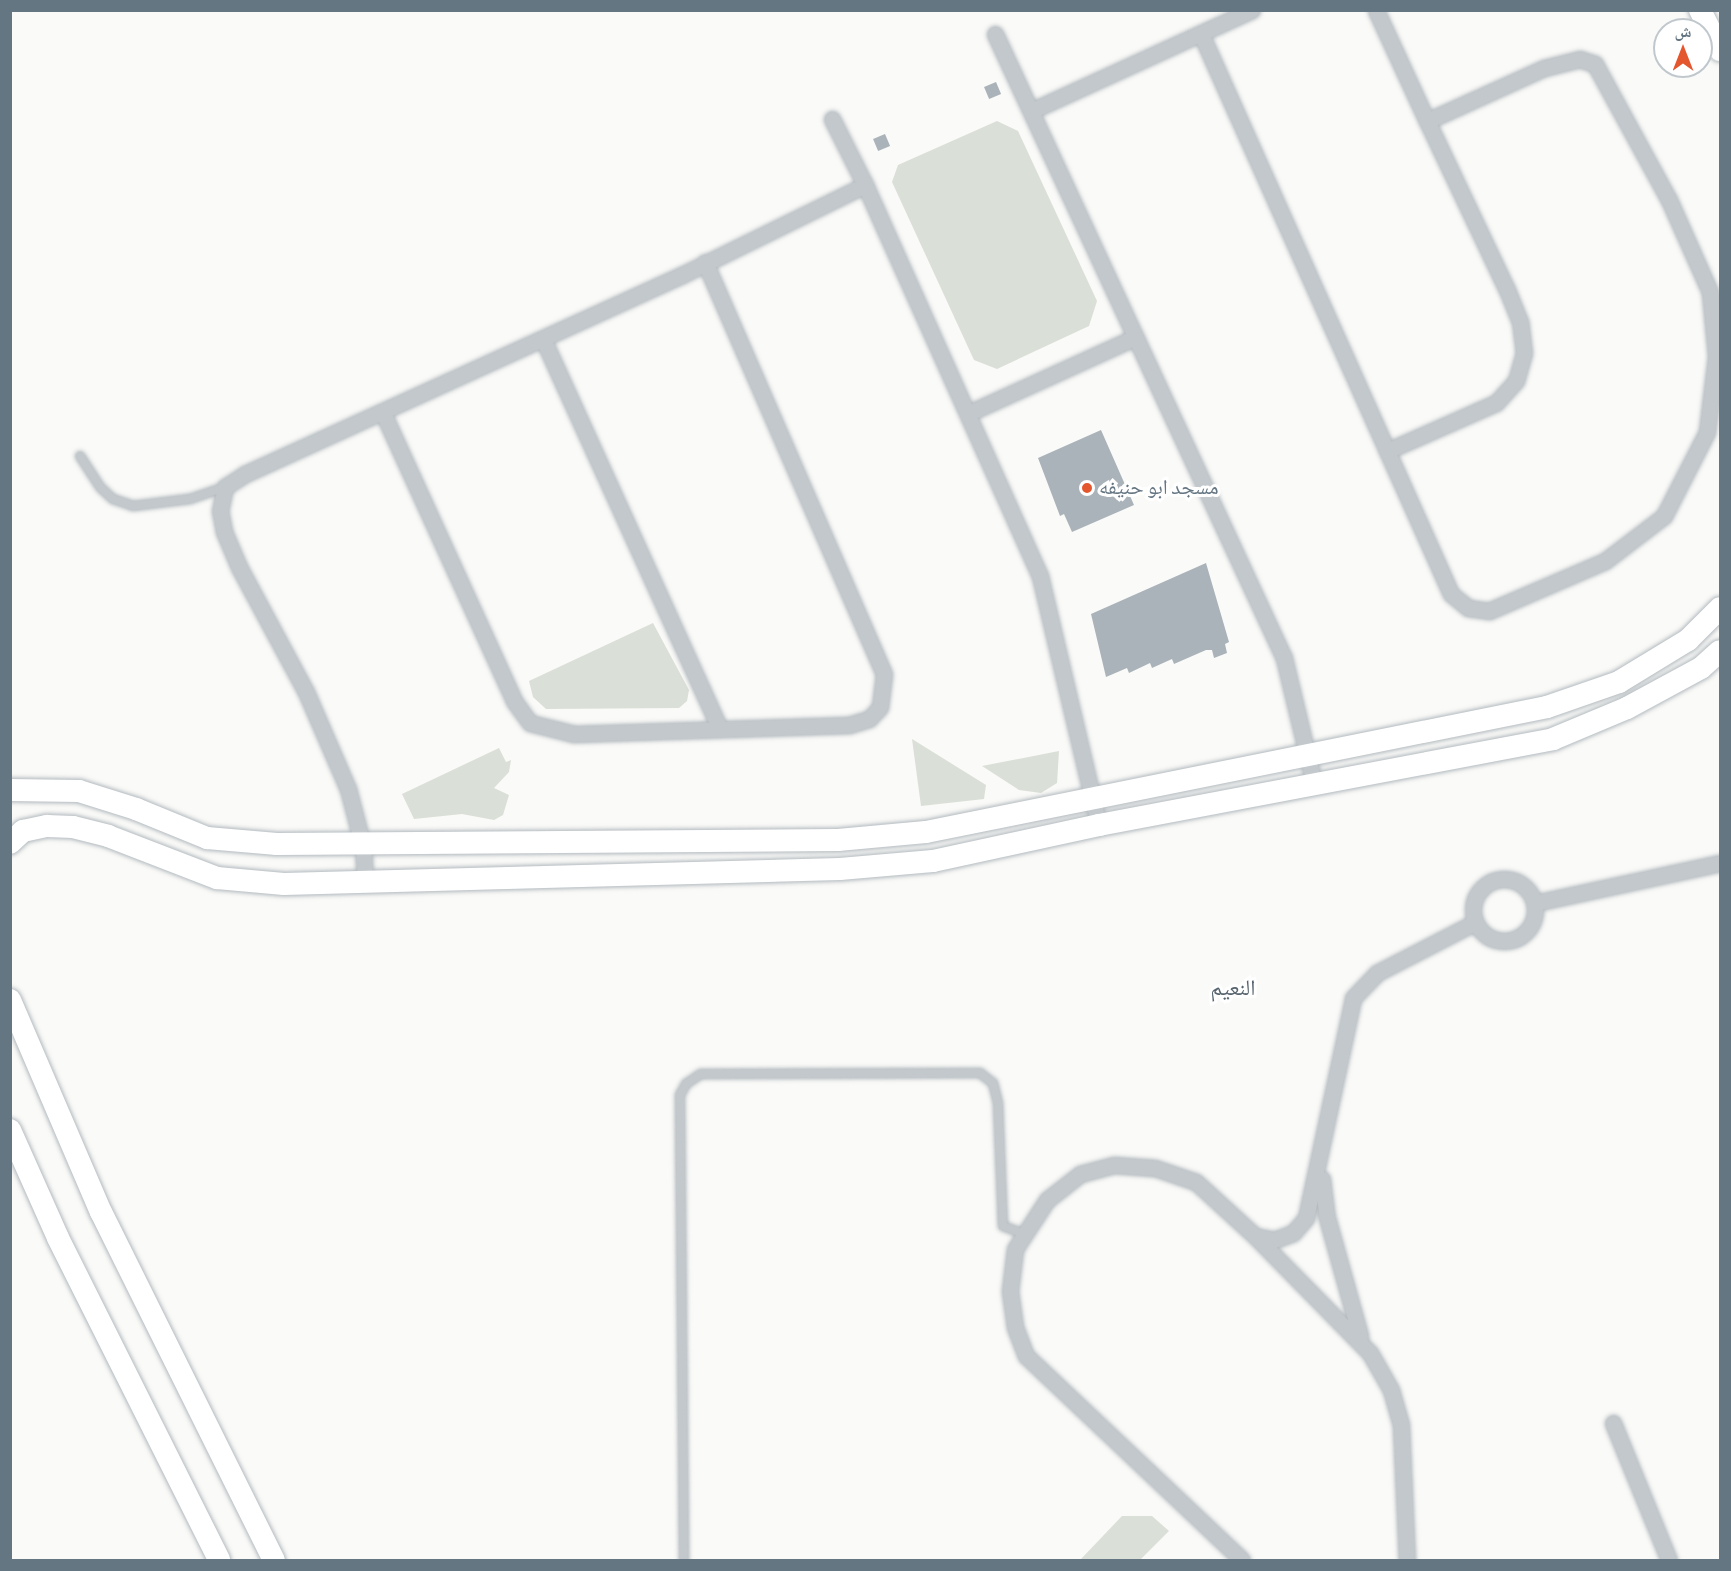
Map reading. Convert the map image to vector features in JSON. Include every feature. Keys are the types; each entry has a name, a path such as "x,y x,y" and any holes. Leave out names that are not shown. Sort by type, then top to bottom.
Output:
{"main road":[{"path":"1700,10 1720,50"},
{"path":"10,790 79,791 207,838 363,846 838,840 926,832 1547,707 1618,682 1688,640 1720,608"},
{"path":"10,826 73,827 108,836 217,878 284,884 840,869 933,861 1100,825 1553,739 1627,708 1701,669 1720,651"},
{"path":"10,843 23,831 45,827"},
{"path":"10,1000 101,1212 274,1560"},
{"path":"10,1130 58,1238 219,1560"}],"street":[{"path":"1031,111 1252,10"},
{"path":"1376,10 1507,290 1520,322 1524,353 1516,381 1496,403 1388,451"},
{"path":"995,34 1284,658 1314,783"},
{"path":"1201,34 1451,594 1468,608 1489,611 1605,561 1664,516 1707,432 1716,356 1710,292 1669,200 1595,64 1580,59 1544,68 1427,120"},
{"path":"832,118 969,412 1040,576 1100,825"},
{"path":"365,882 363,846 348,789 306,692 238,567 224,531 220,511 225,487 246,474 543,339 865,185"},
{"path":"383,412 514,701 530,723 574,734 849,725 869,719 880,707 885,691 884,674 705,262"},
{"path":"969,412 1136,337"},
{"path":"543,339 720,729"},
{"path":"1535,903 1720,863"},
{"path":"1495,881 1515,881 1531,894 1535,903 1533,923 1527,932 1509,941 1489,937 1476,922 1475,902 1479,893 1495,881"},
{"path":"1255,1236 1274,1240 1293,1233 1306,1218 1320,1161 1344,1028 1353,998 1377,973 1476,922"},
{"path":"1320,1161 1326,1214 1353,1320 1366,1349 1390,1390 1401,1425 1407,1553 1400,1560"},
{"path":"1242,1560 1026,1356 1014,1327 1010,1291 1015,1249 1047,1200 1080,1174 1114,1165 1155,1168 1196,1182 1255,1236 1366,1349"},
{"path":"1613,1423 1669,1560"}],"lane":[{"path":"80,456 101,488 113,499 133,506 190,499 225,487"},
{"path":"684,1560 680,1095 686,1084 701,1074 980,1073 993,1083 998,1103 1003,1226 1024,1234"}],"shaded area":[{"path":"997,121 1018,131 1097,301 1089,326 997,369 974,360 892,182 898,165"},
{"path":"653,623 689,690 687,701 679,708 546,709 533,697 529,681"},
{"path":"912,739 986,785 984,799 921,806"},
{"path":"499,748 506,762 511,760 509,772 494,788 509,795 503,815 494,820 462,814 414,819 402,794"},
{"path":"1059,751 1057,783 1041,793 1019,790 982,766"},
{"path":"1122,1516 1152,1516 1169,1531 1141,1559 1081,1559"}],"building":[{"path":"996,82 1001,94 989,99 984,87"},
{"path":"885,134 890,146 878,151 873,139"},
{"name":"مسجد ابو حنيفه","path":"1101,430 1134,505 1072,532 1064,514 1060,516 1038,458"},
{"path":"1206,563 1229,642 1225,644 1227,653 1214,658 1212,650 1206,650 1174,664 1172,659 1152,668 1150,663 1129,673 1127,668 1106,677 1091,614"}],"place":[{"name":"مسجد ابو حنيفه","path":"1087,488"}],"district":[{"name":"النعيم","path":"1233,989"}]}
